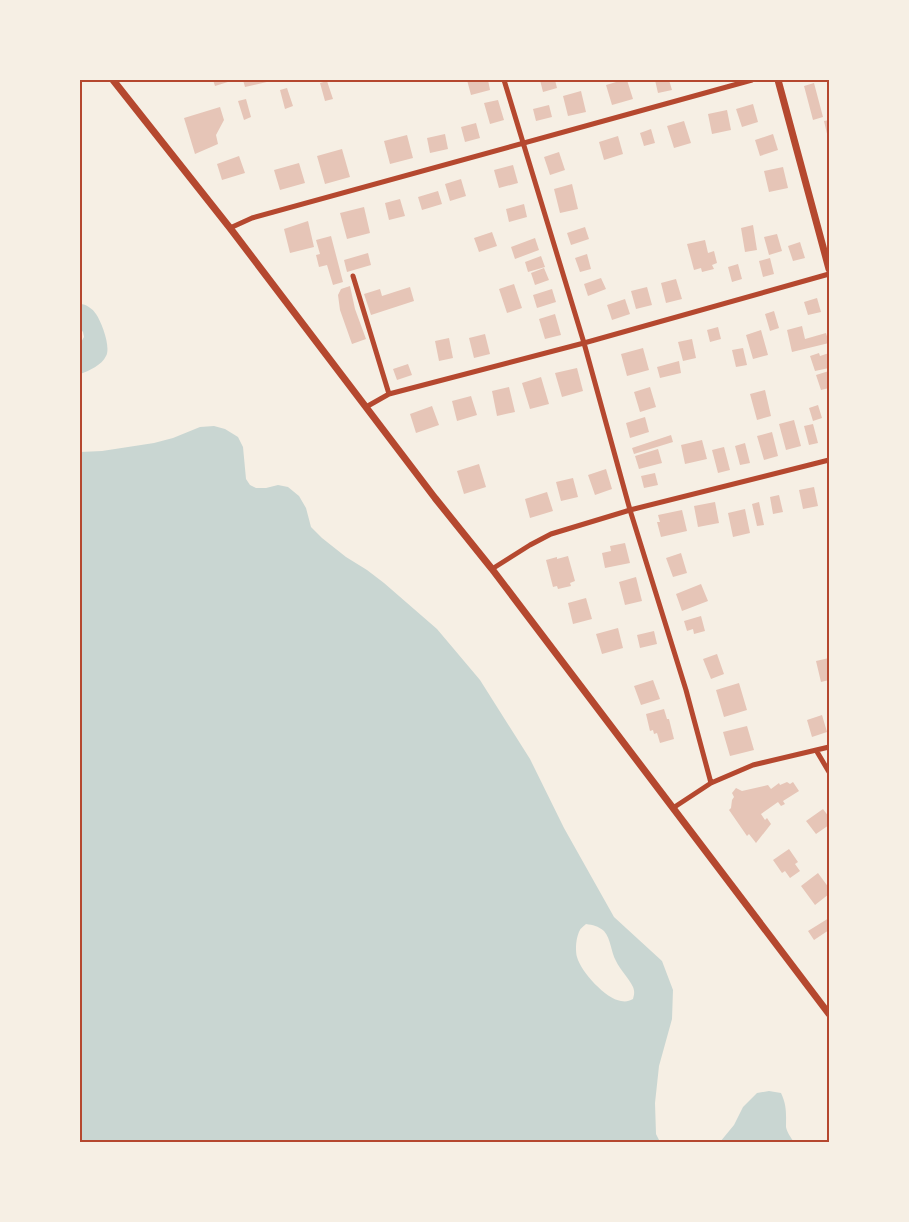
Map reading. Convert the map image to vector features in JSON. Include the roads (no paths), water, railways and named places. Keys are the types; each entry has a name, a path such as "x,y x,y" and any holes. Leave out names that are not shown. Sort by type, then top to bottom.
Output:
{"street":[{"path":"504,80 584,343 630,510 686,690 711,783"},
{"path":"230,228 252,218 752,80"},
{"path":"778,80 829,269"},
{"path":"116,81 435,498 492,569 829,1014"},
{"path":"366,406 389,394 584,343 829,274"},
{"path":"353,276 389,394"},
{"path":"492,569 551,534 630,510 829,460"},
{"path":"673,808 711,783 753,765 829,747"},
{"path":"816,750 829,772"}]}
